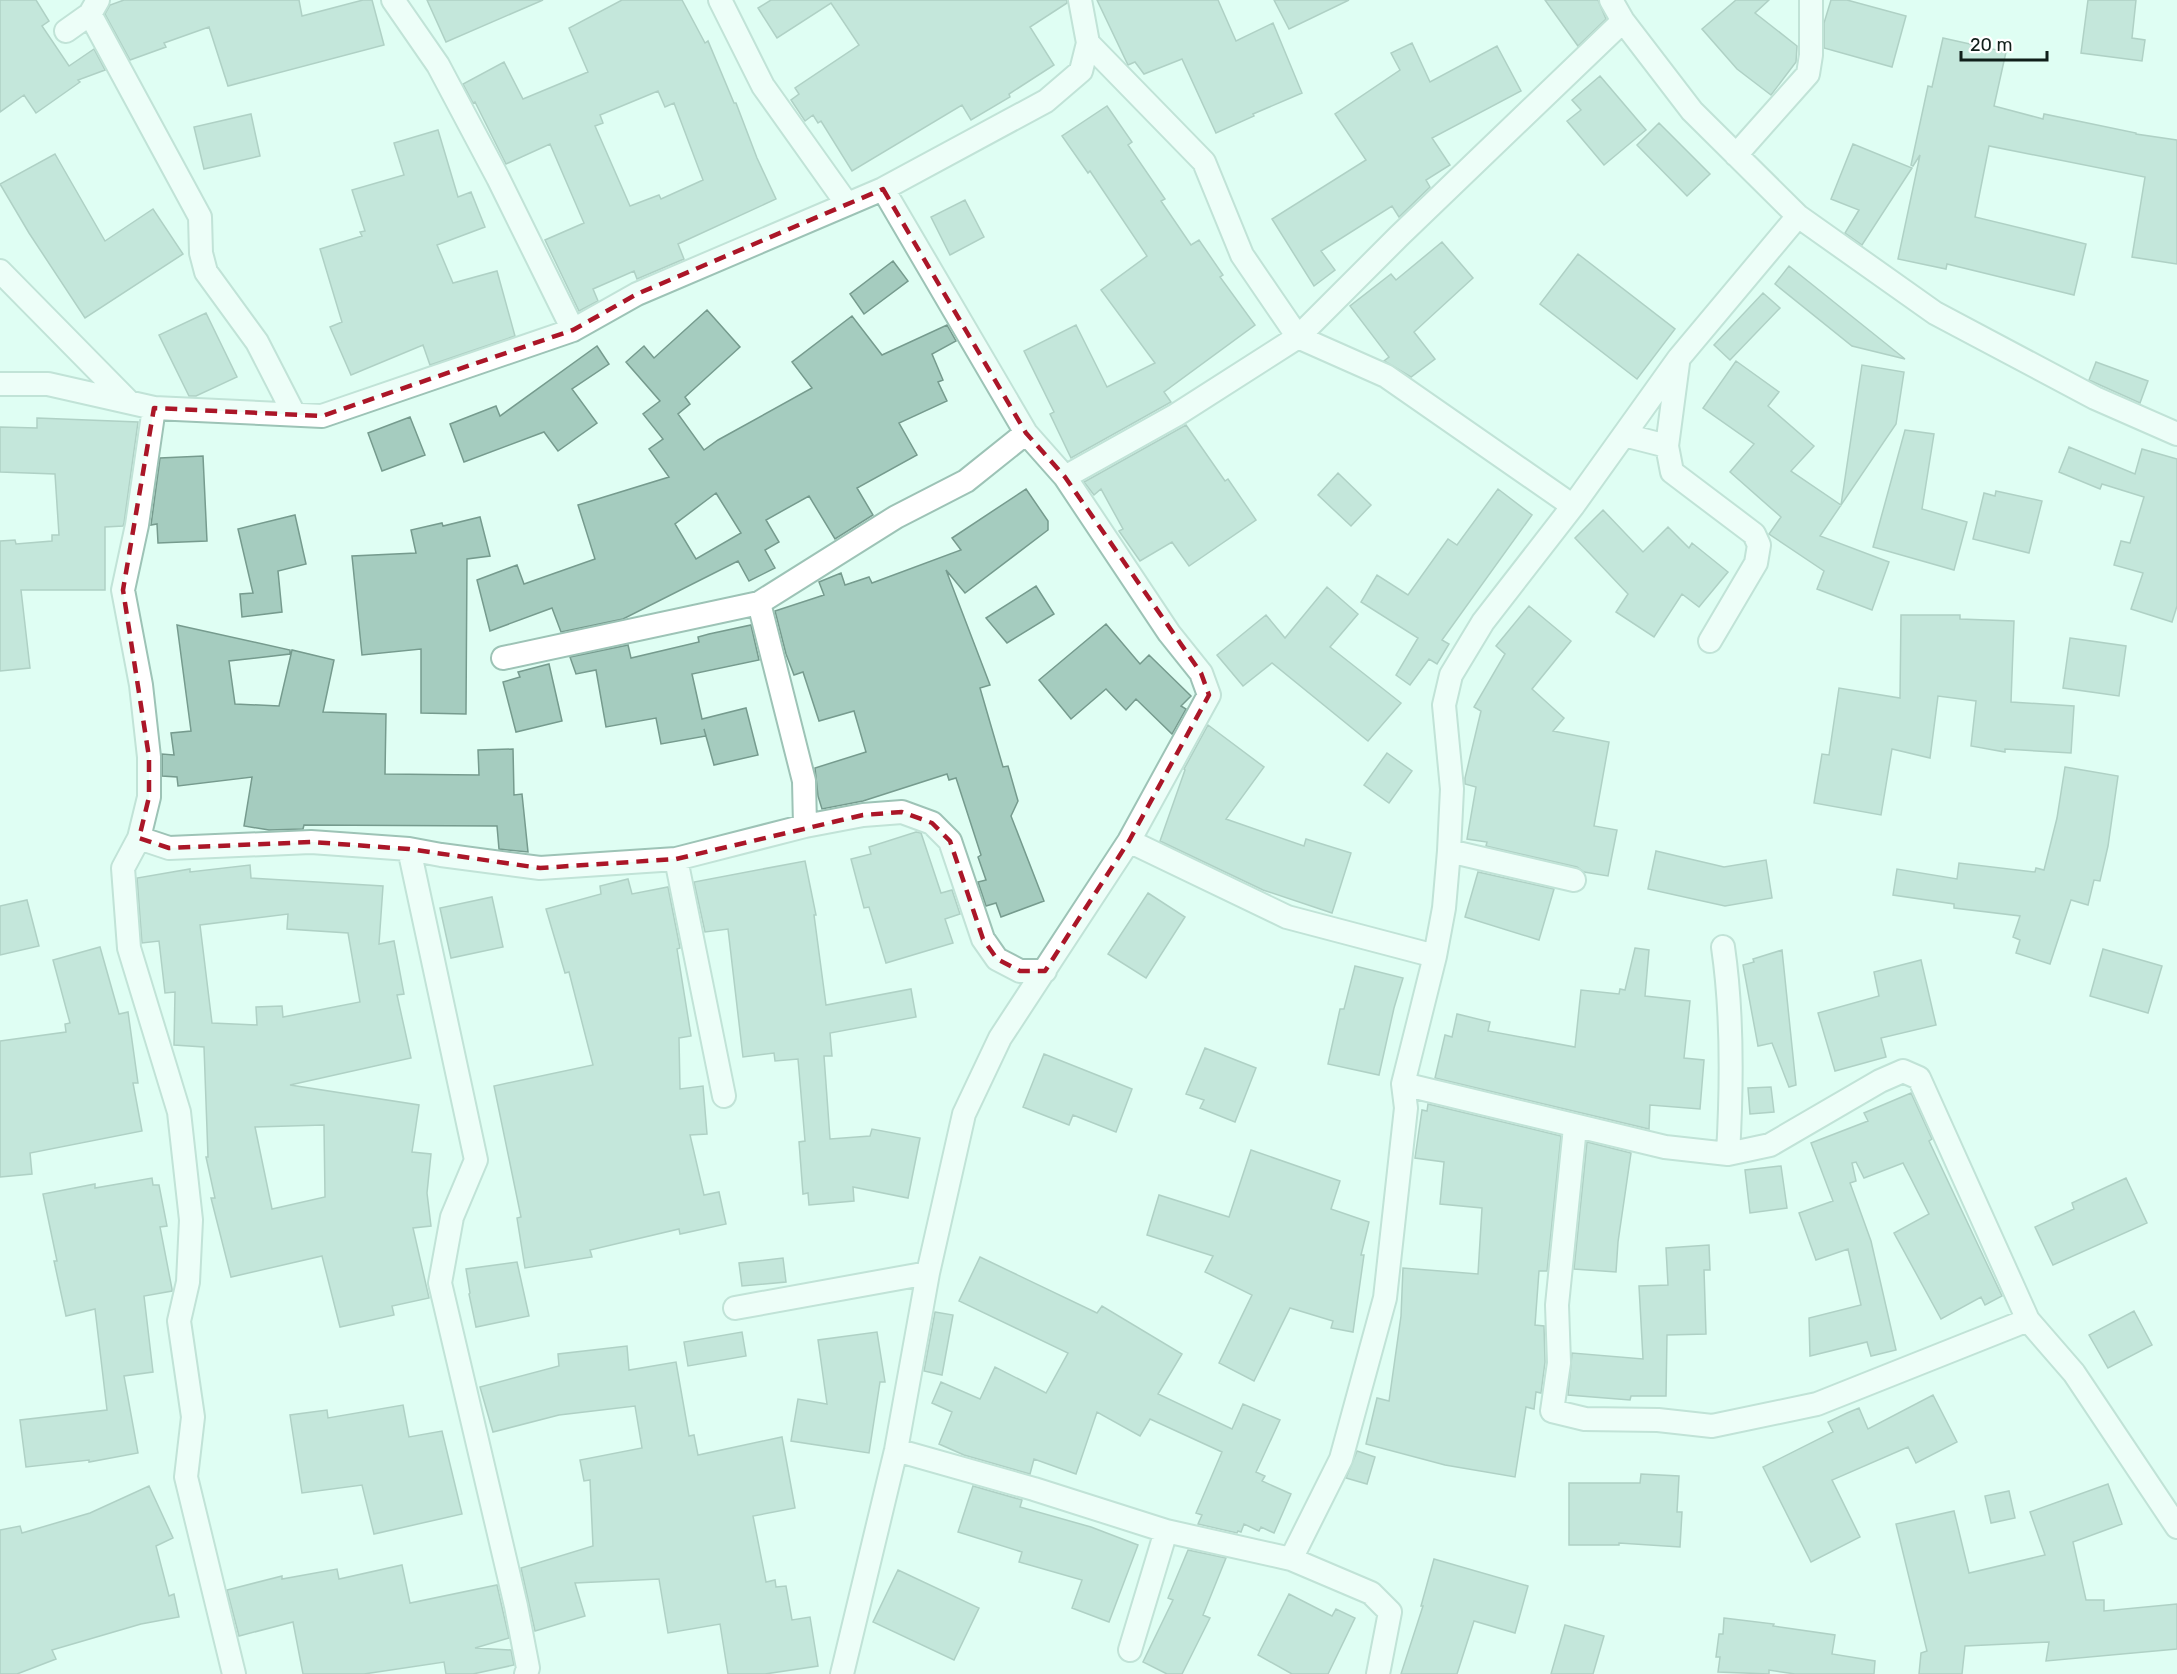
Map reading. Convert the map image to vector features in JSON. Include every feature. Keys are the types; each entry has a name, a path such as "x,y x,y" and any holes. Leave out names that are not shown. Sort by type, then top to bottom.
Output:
{"street":[{"path":"393,0 438,64 498,178 573,330"},
{"path":"720,0 763,86 847,204"},
{"path":"0,384 48,384 154,408 322,416 573,330 637,294 883,189 1046,101 1081,71 1089,43 1080,0"},
{"path":"1611,0 1623,21 1692,111 1798,216 1935,313 2095,398 2177,434"},
{"path":"1736,155 1808,75 1811,55 1811,0"},
{"path":"66,31 94,7 200,217 201,253 206,272 257,342 294,414"},
{"path":"1065,477 1176,415 1298,337 1399,236 1623,21"},
{"path":"1089,43 1203,162 1242,255 1298,337 1386,376 1572,506"},
{"path":"842,1674 896,1450 928,1273 964,1113 1000,1038 1129,841 1209,694 1201,673 1169,633 1065,477 1026,433 883,189"},
{"path":"1291,1559 1341,1459 1385,1298 1406,1108 1402,1084 1435,956 1444,908 1452,789 1444,705 1451,675 1483,622 1572,506 1679,358 1798,216"},
{"path":"0,271 129,402"},
{"path":"1679,358 1667,446 1672,472 1754,534 1759,545 1756,563 1710,641"},
{"path":"154,408 137,525 123,590 141,686 149,757 149,797 139,838 123,868 129,948 179,1112 191,1220 188,1282 179,1321 193,1417 186,1477 234,1674"},
{"path":"503,658 759,603 896,517 966,481 1026,433"},
{"path":"1624,435 1667,446"},
{"path":"759,603 804,781 805,826"},
{"path":"139,838 169,848 311,842 409,849 540,867 676,860 805,826 863,815 902,812 932,822 950,842 983,939 997,959 1020,971 1046,971"},
{"path":"1129,841 1287,917 1435,956"},
{"path":"409,849 476,1160 452,1217 440,1283 516,1606 521,1672"},
{"path":"1449,851 1574,880"},
{"path":"676,860 724,1096"},
{"path":"1723,947 1727,970 1731,1091 1728,1154"},
{"path":"1402,1084 1665,1148 1728,1154 1770,1146 1880,1081 1903,1071 1919,1078 2028,1320 2074,1373 2177,1527"},
{"path":"1575,1127 1557,1305 1559,1363 1552,1411 1585,1419 1658,1420 1712,1426 1817,1404 2028,1320"},
{"path":"735,1308 928,1273"},
{"path":"896,1450 1034,1489 1166,1531 1291,1559 1371,1593 1390,1611 1377,1674"},
{"path":"1130,1650 1166,1531"}],"highlighted area":[{"path":"883,189 1026,433 1065,477 1201,673 1209,695 1129,841 1045,971 1020,971 997,959 983,939 950,841 932,823 902,812 863,815 676,859 540,868 409,849 311,842 169,848 139,838 149,797 149,757 123,590 154,408 322,416 573,330 637,294"}],"building":[{"path":"0,0 36,0 49,21 42,26 69,66 94,49 105,70 78,80 80,82 36,113 24,95 0,112"},
{"path":"124,0 299,0 302,16 363,0 372,0 384,45 228,86 209,27 164,43 166,47 130,60 105,14 110,5"},
{"path":"427,0 543,0 446,42"},
{"path":"622,0 682,0 705,43 708,41 776,199 678,244 684,259 637,279 634,271 593,289 598,301 579,311 545,240 584,223 550,144 506,164 475,102 473,103 463,84 504,62 523,99 588,72 569,28","holes":["658,91 665,107 674,103 703,180 661,199 659,195 630,206 595,126 603,123 600,115"]},
{"path":"771,0 1067,0 1067,3 1030,27 1054,65 1009,94 1010,97 971,120 962,105 852,171 821,121 818,123 813,115 805,121 791,100 799,94 795,88 859,45 831,3 777,38 758,8"},
{"path":"1097,0 1218,0 1236,41 1273,23 1302,93 1216,133 1182,59 1144,74 1135,62 1128,65"},
{"path":"1274,0 1349,0 1289,29"},
{"path":"1545,0 1598,0 1606,19 1578,46"},
{"path":"1736,0 1769,0 1755,13 1797,46 1796,62 1771,95 1737,69 1702,29"},
{"path":"1831,0 1847,0 1906,16 1892,67 1824,48 1824,23"},
{"path":"2088,0 2136,0 2132,38 2145,40 2142,61 2081,53"},
{"path":"1943,38 2006,52 1994,106 2043,119 2044,114 2136,134 2177,140 2177,264 2132,257 2145,177 1989,146 1975,217 2086,244 2074,295 1947,264 1946,269 1898,259 1920,155 1913,166 1911,165 1928,86 1932,87"},
{"path":"1412,43 1430,82 1497,46 1521,91 1432,138 1450,165 1426,180 1430,187 1399,217 1392,206 1321,251 1335,270 1314,286 1272,219 1366,160 1335,114 1400,70 1391,53"},
{"path":"1600,76 1646,130 1604,165 1567,121 1581,110 1572,100"},
{"path":"1107,106 1132,142 1128,145 1165,199 1161,201 1191,245 1199,240 1223,275 1220,277 1255,325 1164,392 1171,402 1071,458 1050,414 1054,412 1024,351 1076,325 1107,387 1155,363 1101,290 1147,256 1090,171 1088,173 1062,136"},
{"path":"251,114 260,156 204,169 194,127"},
{"path":"1659,123 1710,174 1687,196 1637,145"},
{"path":"438,130 458,197 471,192 485,227 437,245 453,283 497,271 515,336 430,365 423,345 351,375 330,327 342,322 320,249 362,236 360,232 365,231 352,190 404,175 394,143"},
{"path":"1853,144 1912,168 1862,245 1845,233 1859,210 1831,199"},
{"path":"55,154 105,241 153,209 183,254 85,318 0,184"},
{"path":"965,200 984,237 950,255 931,217"},
{"path":"1442,242 1473,278 1414,332 1435,359 1411,377 1384,361 1389,357 1350,306 1391,274 1396,280"},
{"path":"1578,254 1675,329 1637,379 1540,304"},
{"path":"893,261 908,281 864,314 850,294"},
{"path":"1789,266 1905,359 1852,346 1775,284"},
{"path":"1763,293 1780,308 1730,360 1714,345"},
{"path":"707,310 740,347 685,397 690,404 678,414 704,450 812,388 792,362 852,316 882,355 947,325 956,341 932,354 943,380 938,382 947,401 899,423 917,455 857,488 873,515 835,539 809,496 766,520 779,542 765,550 775,568 749,581 738,561 623,619 561,632 552,608 490,631 477,580 517,565 524,584 595,559 578,505 669,477 649,449 663,439 643,414 660,401 626,362 644,346 654,358","holes":["716,493 741,533 696,559 675,524"]},
{"path":"206,313 237,377 196,396 189,396 159,335"},
{"path":"597,346 609,364 572,389 597,423 558,451 544,432 464,462 450,424 496,406 500,416"},
{"path":"1736,361 1779,392 1768,406 1814,446 1791,471 1841,505 1862,365 1904,372 1896,424 1820,536 1889,562 1872,610 1817,589 1824,571 1769,534 1781,517 1730,472 1754,444 1703,408"},
{"path":"2096,362 2148,381 2140,403 2089,380"},
{"path":"410,417 425,455 382,471 368,433"},
{"path":"37,418 138,422 124,523 123,526 105,527 105,590 21,590 30,668 0,671 0,541 15,540 16,544 52,541 52,535 59,535 55,474 0,472 0,427 37,428"},
{"path":"1186,425 1225,481 1228,479 1256,520 1189,566 1172,542 1140,561 1119,531 1123,529 1101,489 1094,495 1084,482"},
{"path":"1905,430 1934,434 1922,509 1967,522 1954,570 1873,547"},
{"path":"2069,447 2135,474 2142,449 2177,459 2177,606 2172,622 2131,609 2143,573 2114,565 2121,541 2130,543 2144,497 2102,484 2100,489 2059,472"},
{"path":"203,456 207,541 158,543 157,524 151,525 160,458"},
{"path":"1338,473 1371,505 1351,526 1318,495"},
{"path":"1026,489 1048,521 1048,530 965,593 946,570 990,685 980,688 1003,767 1008,766 1018,801 1011,816 1044,901 1001,917 996,903 986,906 978,882 986,880 978,857 981,855 956,778 949,780 947,774 863,801 822,809 815,768 866,752 854,711 819,721 803,672 794,675 775,611 824,595 819,582 841,573 845,585 869,577 872,583 961,550 952,538"},
{"path":"1498,489 1532,515 1442,640 1449,644 1437,664 1429,659 1410,685 1396,675 1418,638 1361,602 1377,575 1408,595 1448,539 1457,545"},
{"path":"1996,491 2042,501 2029,553 1973,539 1984,493 1995,496"},
{"path":"1603,510 1643,552 1668,527 1689,548 1692,543 1728,572 1699,607 1682,594 1654,637 1616,612 1628,594 1575,538"},
{"path":"295,515 306,564 278,571 282,612 242,617 240,594 253,593 238,529"},
{"path":"480,517 490,556 467,559 466,714 421,713 421,649 362,655 352,556 416,553 411,530 442,523 443,526"},
{"path":"1036,586 1054,614 1007,643 986,618"},
{"path":"1327,587 1358,614 1330,647 1401,703 1368,741 1272,663 1243,686 1217,655 1266,615 1285,638"},
{"path":"1529,606 1571,641 1532,689 1564,718 1553,731 1609,742 1594,826 1617,830 1608,876 1584,872 1577,867 1486,846 1487,842 1467,839 1476,787 1465,784 1465,778 1481,711 1474,707 1505,654 1496,646"},
{"path":"1901,615 1960,615 1960,619 2014,621 2011,702 2074,706 2071,753 2005,749 2005,752 1971,746 1976,701 1938,696 1930,758 1892,749 1881,815 1814,803 1822,754 1829,755 1839,688 1900,698"},
{"path":"1106,624 1140,664 1149,655 1191,696 1181,706 1186,709 1172,734 1136,699 1126,710 1106,689 1071,719 1039,680"},
{"path":"177,625 290,650 290,654 229,661 235,704 279,706 292,650 334,660 323,712 386,714 385,774 479,775 478,750 513,749 514,795 522,794 528,852 499,849 497,826 304,825 303,829 269,830 244,826 252,777 178,786 177,777 162,776 162,754 174,755 171,733 191,731"},
{"path":"751,625 759,660 692,674 702,719 746,708 758,755 714,765 706,736 661,744 656,718 606,727 596,670 576,674 570,657 628,645 631,658 699,642 698,637"},
{"path":"2070,638 2126,646 2119,696 2063,688"},
{"path":"549,664 562,721 516,732 503,682 520,677 518,672"},
{"path":"1208,725 1264,767 1226,819 1304,846 1306,839 1351,853 1332,913 1263,890 1160,841 1184,769"},
{"path":"1387,753 1412,771 1389,803 1364,785"},
{"path":"2065,767 2118,776 2108,846 2100,881 2094,880 2088,905 2071,900 2050,964 2016,953 2020,940 2013,937 2020,916 1954,908 1954,904 1893,895 1897,869 1957,879 1959,863 2035,872 2036,868 2044,870 2057,818"},
{"path":"916,832 921,833 941,893 952,890 960,914 945,919 953,943 886,963 869,907 864,908 851,859 871,854 869,847"},
{"path":"1656,851 1724,867 1766,860 1772,898 1725,906 1648,889"},
{"path":"805,861 816,915 814,915 826,1005 911,989 916,1017 830,1033 832,1056 824,1056 830,1139 870,1136 872,1129 920,1138 908,1198 853,1187 854,1201 809,1205 808,1193 803,1194 799,1142 805,1141 798,1059 775,1061 774,1053 743,1057 728,929 705,932 694,882"},
{"path":"250,865 251,878 383,886 379,944 394,941 404,994 397,995 411,1058 290,1085 419,1105 412,1152 431,1154 427,1193 431,1226 413,1228 429,1298 392,1306 394,1315 340,1327 322,1256 231,1277 211,1198 215,1198 206,1157 208,1157 204,1047 174,1045 175,992 165,993 159,941 142,943 137,878 190,869 190,872","holes":["288,914 287,929 348,933 360,1002 283,1017 282,1006 256,1007 257,1025 212,1023 200,925","324,1125 325,1197 272,1209 255,1127"]},
{"path":"1478,872 1554,889 1539,940 1465,917"},
{"path":"628,879 632,894 668,887 680,948 677,949 691,1036 679,1038 680,1089 703,1086 707,1134 690,1135 704,1195 719,1192 726,1224 680,1234 679,1229 590,1250 592,1257 525,1268 517,1218 521,1217 494,1086 593,1065 569,972 565,973 546,909 601,894 600,886"},
{"path":"1148,893 1185,917 1146,978 1108,954"},
{"path":"492,897 503,947 451,958 440,908"},
{"path":"27,900 39,946 0,955 0,906"},
{"path":"100,947 119,1014 128,1012 138,1083 133,1083 142,1131 30,1153 32,1174 0,1177 0,1041 66,1032 65,1024 70,1023 53,960"},
{"path":"1635,948 1649,950 1645,996 1690,1001 1684,1058 1704,1060 1700,1109 1650,1105 1649,1129 1435,1078 1445,1035 1452,1037 1457,1014 1490,1022 1488,1031 1575,1047 1581,990 1619,994 1620,989 1625,990"},
{"path":"2103,949 2162,966 2148,1013 2090,996"},
{"path":"1782,950 1796,1085 1789,1087 1772,1043 1758,1046 1743,965 1754,962 1753,959"},
{"path":"1921,960 1936,1025 1881,1038 1886,1057 1835,1071 1818,1013 1879,996 1874,972"},
{"path":"1355,966 1403,978 1379,1075 1328,1064 1340,1009 1344,1009"},
{"path":"1205,1048 1256,1068 1235,1122 1200,1108 1204,1100 1186,1094"},
{"path":"1044,1054 1132,1089 1116,1132 1073,1115 1069,1125 1023,1107"},
{"path":"1771,1087 1774,1112 1750,1114 1748,1088"},
{"path":"1911,1093 1932,1139 1929,1141 2002,1296 1985,1305 1981,1297 1941,1319 1894,1233 1929,1214 1903,1163 1864,1178 1856,1162 1852,1163 1856,1181 1850,1183 1871,1241 1896,1350 1871,1356 1867,1342 1810,1356 1809,1318 1861,1305 1848,1249 1816,1260 1799,1213 1833,1201 1811,1143 1868,1121 1864,1113"},
{"path":"1428,1104 1561,1136 1547,1271 1539,1271 1535,1325 1544,1326 1545,1362 1541,1393 1536,1392 1534,1409 1526,1407 1515,1477 1445,1465 1366,1444 1377,1398 1389,1401 1401,1316 1403,1268 1478,1274 1482,1208 1440,1204 1444,1162 1415,1158 1422,1110 1427,1111"},
{"path":"1587,1142 1631,1153 1616,1272 1574,1269"},
{"path":"1251,1150 1340,1181 1331,1209 1369,1222 1361,1255 1364,1255 1353,1332 1331,1328 1333,1321 1290,1308 1254,1381 1219,1363 1252,1295 1205,1272 1213,1256 1147,1235 1159,1195 1229,1217"},
{"path":"1781,1166 1787,1208 1750,1213 1745,1170"},
{"path":"152,1178 153,1185 159,1185 167,1226 160,1227 172,1291 144,1296 153,1372 124,1376 138,1453 89,1462 89,1460 26,1467 20,1420 107,1410 95,1309 66,1316 43,1194 95,1184 95,1188"},
{"path":"2126,1178 2147,1223 2053,1265 2035,1227 2074,1209 2072,1203"},
{"path":"1709,1245 1710,1270 1704,1270 1706,1334 1667,1335 1666,1396 1631,1396 1630,1400 1568,1395 1572,1353 1643,1359 1639,1286 1668,1285 1666,1248"},
{"path":"980,1257 1097,1313 1102,1306 1182,1354 1158,1394 1232,1429 1243,1404 1280,1420 1256,1472 1265,1476 1262,1481 1291,1494 1274,1533 1261,1527 1259,1531 1244,1524 1241,1532 1237,1533 1198,1524 1202,1515 1196,1513 1222,1452 1150,1419 1140,1436 1097,1412 1076,1474 1034,1459 1030,1474 964,1455 939,1444 952,1412 932,1403 941,1382 980,1399 995,1367 1046,1393 1068,1353 959,1301"},
{"path":"783,1258 786,1282 742,1286 739,1263"},
{"path":"517,1262 529,1316 476,1327 466,1269"},
{"path":"2134,1311 2152,1345 2108,1368 2089,1335"},
{"path":"935,1312 953,1315 942,1375 924,1371"},
{"path":"742,1332 746,1356 688,1366 684,1342"},
{"path":"877,1332 885,1382 880,1382 869,1453 791,1441 798,1399 827,1404 818,1340"},
{"path":"627,1346 629,1370 676,1362 689,1436 694,1435 698,1455 782,1437 795,1508 753,1516 766,1582 775,1580 776,1587 786,1586 792,1620 810,1617 818,1666 765,1674 728,1674 720,1624 668,1633 659,1579 575,1583 585,1616 535,1631 521,1568 593,1546 590,1480 584,1481 580,1460 642,1448 635,1406 559,1415 493,1432 480,1387 559,1366 558,1354"},
{"path":"1933,1395 1957,1442 1916,1463 1908,1447 1832,1480 1860,1537 1811,1562 1763,1467 1833,1432 1828,1422 1847,1413 1859,1408 1868,1429"},
{"path":"403,1405 409,1437 442,1431 462,1514 374,1534 362,1485 302,1493 290,1415 327,1410 328,1418"},
{"path":"1357,1451 1375,1457 1367,1484 1346,1478"},
{"path":"1641,1474 1679,1476 1677,1512 1682,1512 1680,1547 1619,1543 1619,1545 1569,1545 1569,1483 1640,1483"},
{"path":"2108,1484 2122,1524 2073,1542 2086,1600 2104,1600 2104,1611 2177,1604 2177,1649 2046,1661 2049,1642 1965,1646 1962,1674 1919,1674 1921,1653 1927,1651 1896,1524 1954,1511 1969,1573 2045,1555 2030,1512"},
{"path":"149,1486 173,1538 156,1546 169,1596 174,1594 179,1617 141,1624 52,1650 56,1659 17,1674 0,1674 0,1530 20,1526 22,1533 90,1513"},
{"path":"973,1486 1022,1500 1020,1507 1091,1527 1138,1545 1109,1622 1072,1608 1082,1580 1019,1562 1022,1552 958,1532"},
{"path":"2009,1491 2015,1518 1991,1523 1985,1496"},
{"path":"1188,1550 1226,1558 1203,1615 1210,1618 1182,1674 1167,1674 1143,1662 1173,1600 1168,1598"},
{"path":"1434,1559 1528,1586 1515,1633 1474,1621 1457,1674 1401,1674 1423,1606 1421,1606"},
{"path":"402,1565 410,1603 497,1585 509,1638 475,1648 511,1650 514,1665 473,1674 446,1674 444,1662 364,1674 303,1674 293,1622 239,1636 227,1590 282,1576 282,1579 337,1569 339,1579"},
{"path":"898,1570 979,1608 954,1660 873,1622"},
{"path":"1289,1594 1332,1616 1336,1609 1355,1618 1328,1674 1292,1674 1258,1655"},
{"path":"1724,1618 1835,1635 1832,1654 1875,1661 1874,1674 1795,1674 1769,1670 1769,1674 1718,1672 1720,1657 1716,1657 1719,1634 1723,1634"},
{"path":"1565,1625 1604,1636 1593,1674 1551,1674"}]}
